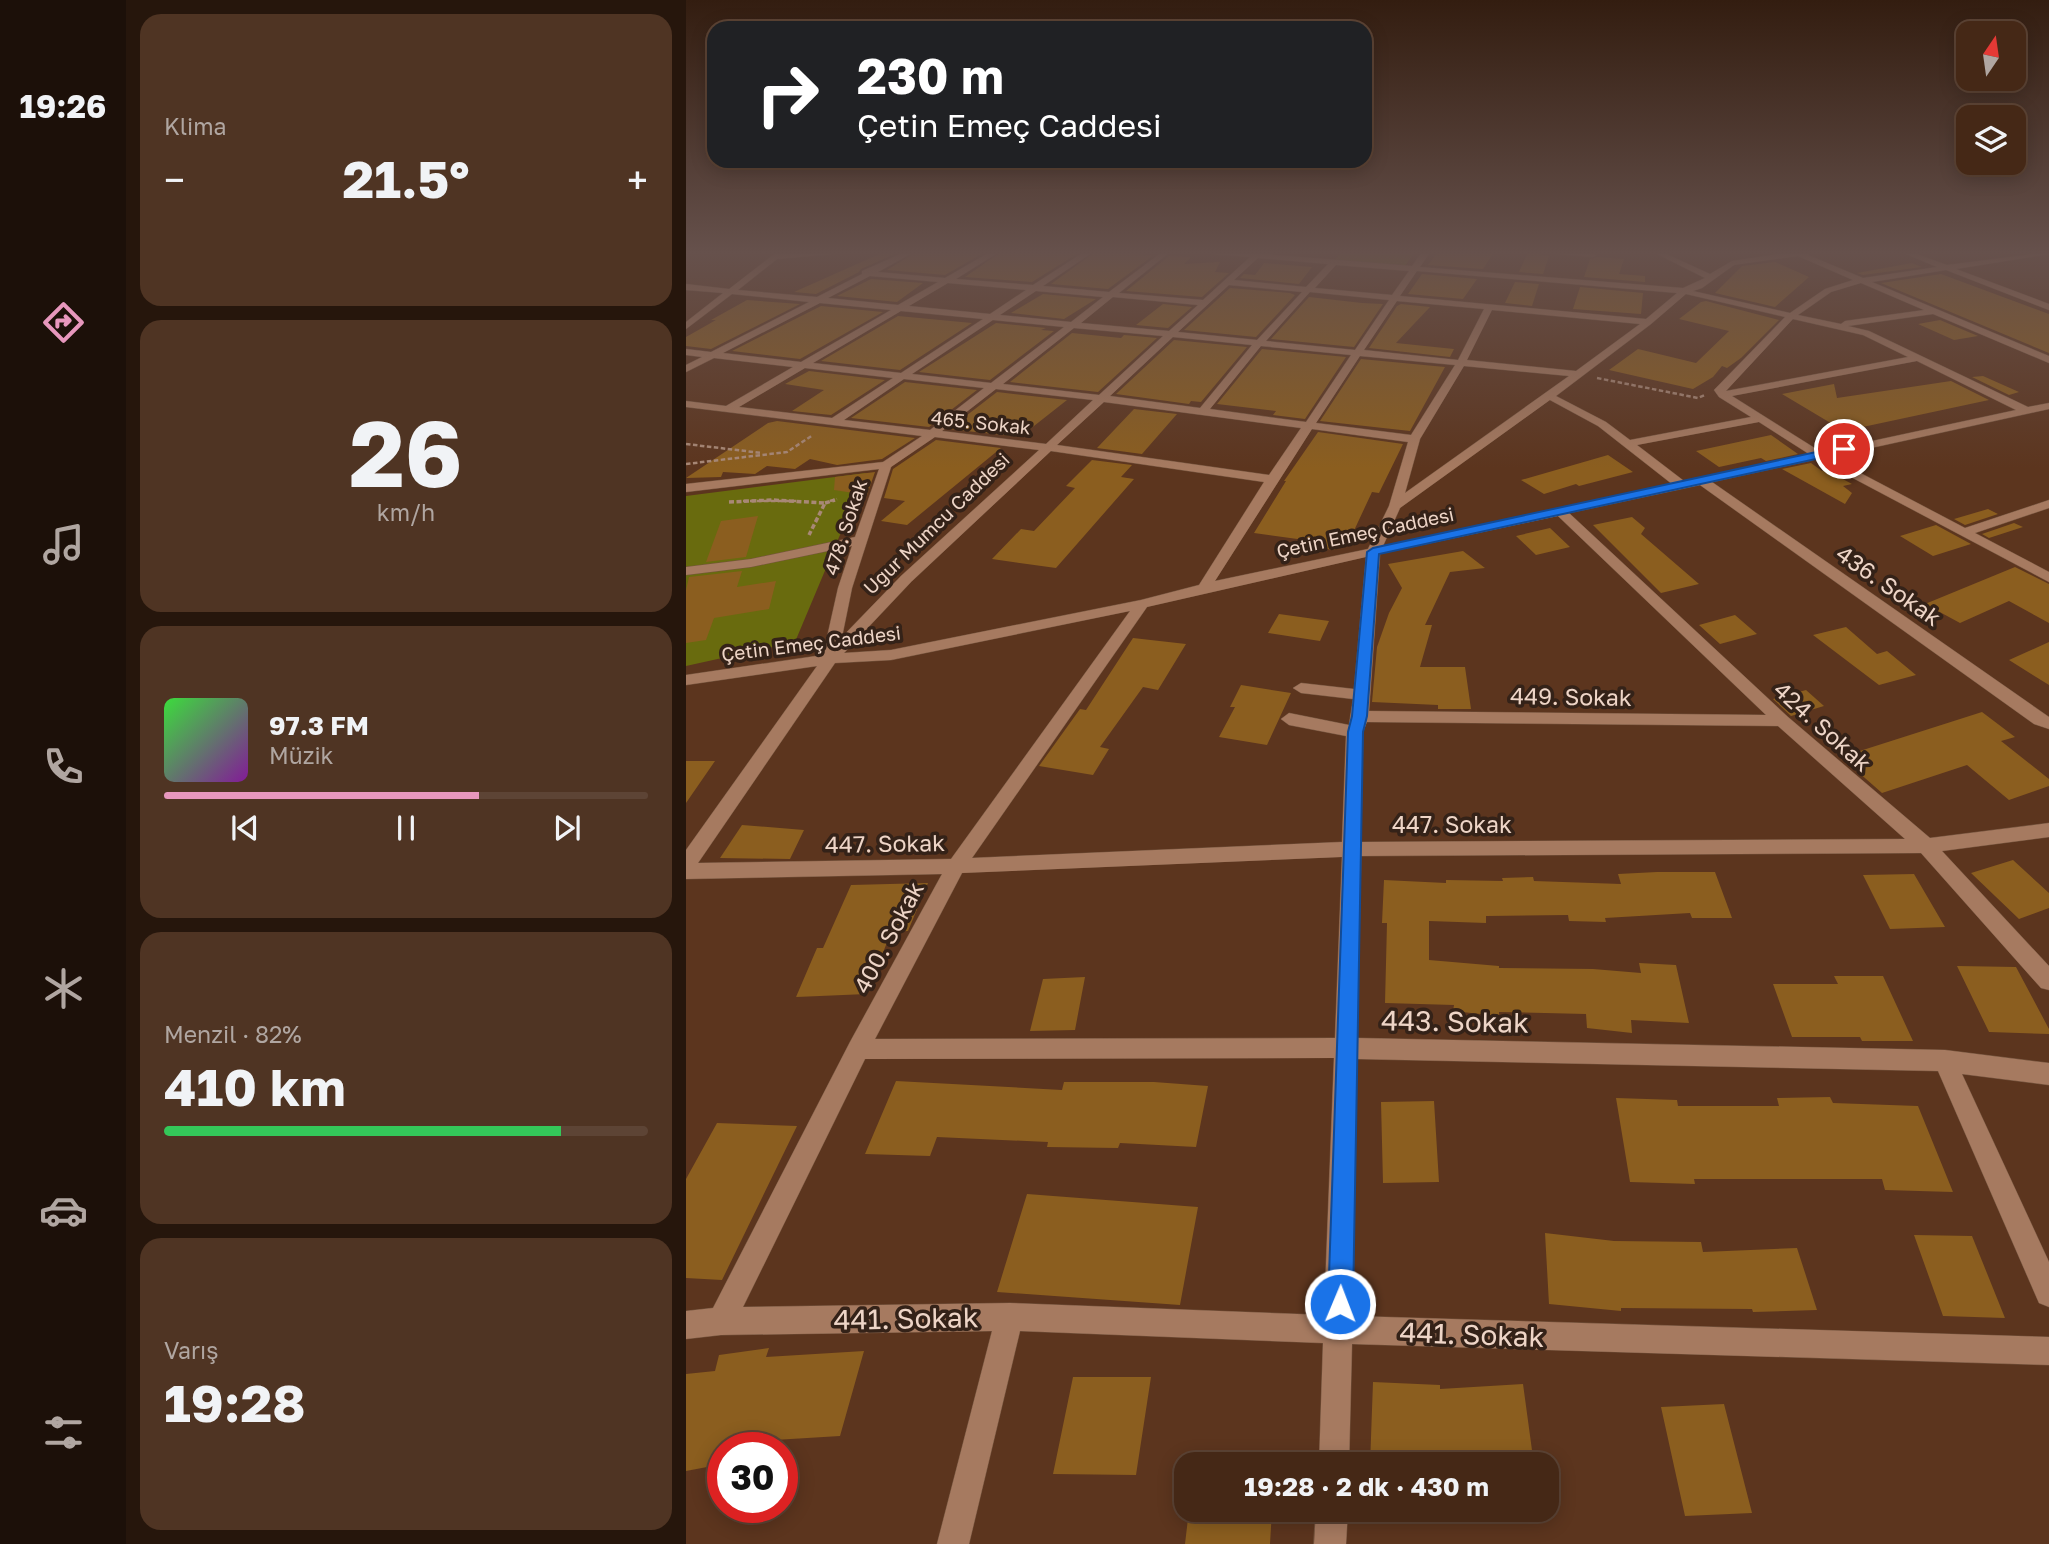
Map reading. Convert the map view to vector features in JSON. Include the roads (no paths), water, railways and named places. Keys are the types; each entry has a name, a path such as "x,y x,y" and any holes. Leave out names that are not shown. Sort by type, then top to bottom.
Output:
{"street":[{"path":"686,369 773,324"},
{"path":"728,410 874,324"},
{"path":"832,423 981,324"},
{"path":"1055,324 1576,374"},
{"name":"478. Sokak","path":"830,659 845,588 886,465 932,435 1075,324"},
{"name":"Uğur Mumcu Caddesi","path":"686,865 830,659 906,579 1045,447 1181,324"},
{"path":"1203,411 1277,324"},
{"path":"1205,588 1272,480 1378,324"},
{"path":"1335,1452 1351,849 1358,714 1373,552 1395,506 1414,439 1461,363 1481,324"},
{"path":"1395,506 1645,324"},
{"path":"1721,393 1785,324"},
{"path":"1832,324 1866,333 2027,411"},
{"path":"1837,325 1844,324"},
{"path":"1965,324 2049,360"},
{"path":"686,352 1100,398 1414,439"},
{"path":"1721,393 1919,358"},
{"path":"1721,393 1818,455 2049,578"},
{"path":"1549,396 1602,424 1683,486"},
{"name":"465. Sokak","path":"686,404 1045,447 1272,480"},
{"name":"Çetin Emeç Caddesi","path":"686,680 830,659 891,655 1142,604 1205,588 2049,406"},
{"path":"1627,444 1760,419"},
{"path":"686,488 886,465"},
{"name":"436. Sokak","path":"1704,482 2046,723"},
{"path":"1967,533 2049,504"},
{"name":"424. Sokak","path":"1560,511 1782,721 1926,846 2049,981"},
{"path":"686,571 800,554 862,540"},
{"name":"400. Sokak","path":"722,1321 858,1049 956,866 1142,604"},
{"path":"1301,688 1358,714"},
{"path":"1289,719 1358,714"},
{"name":"449. Sokak","path":"1358,714 1782,721"},
{"name":"447. Sokak","path":"686,871 956,866 1351,849 1926,846 2049,830"},
{"name":"443. Sokak","path":"858,1049 1346,1048 1945,1060 2049,1074"},
{"path":"1945,1060 2049,1293"},
{"path":"953,1544 1010,1317"},
{"name":"441. Sokak","path":"686,1325 722,1321 1010,1317 1340,1330 2049,1351"},
{"path":"1330,1544 1331,1522"}]}
